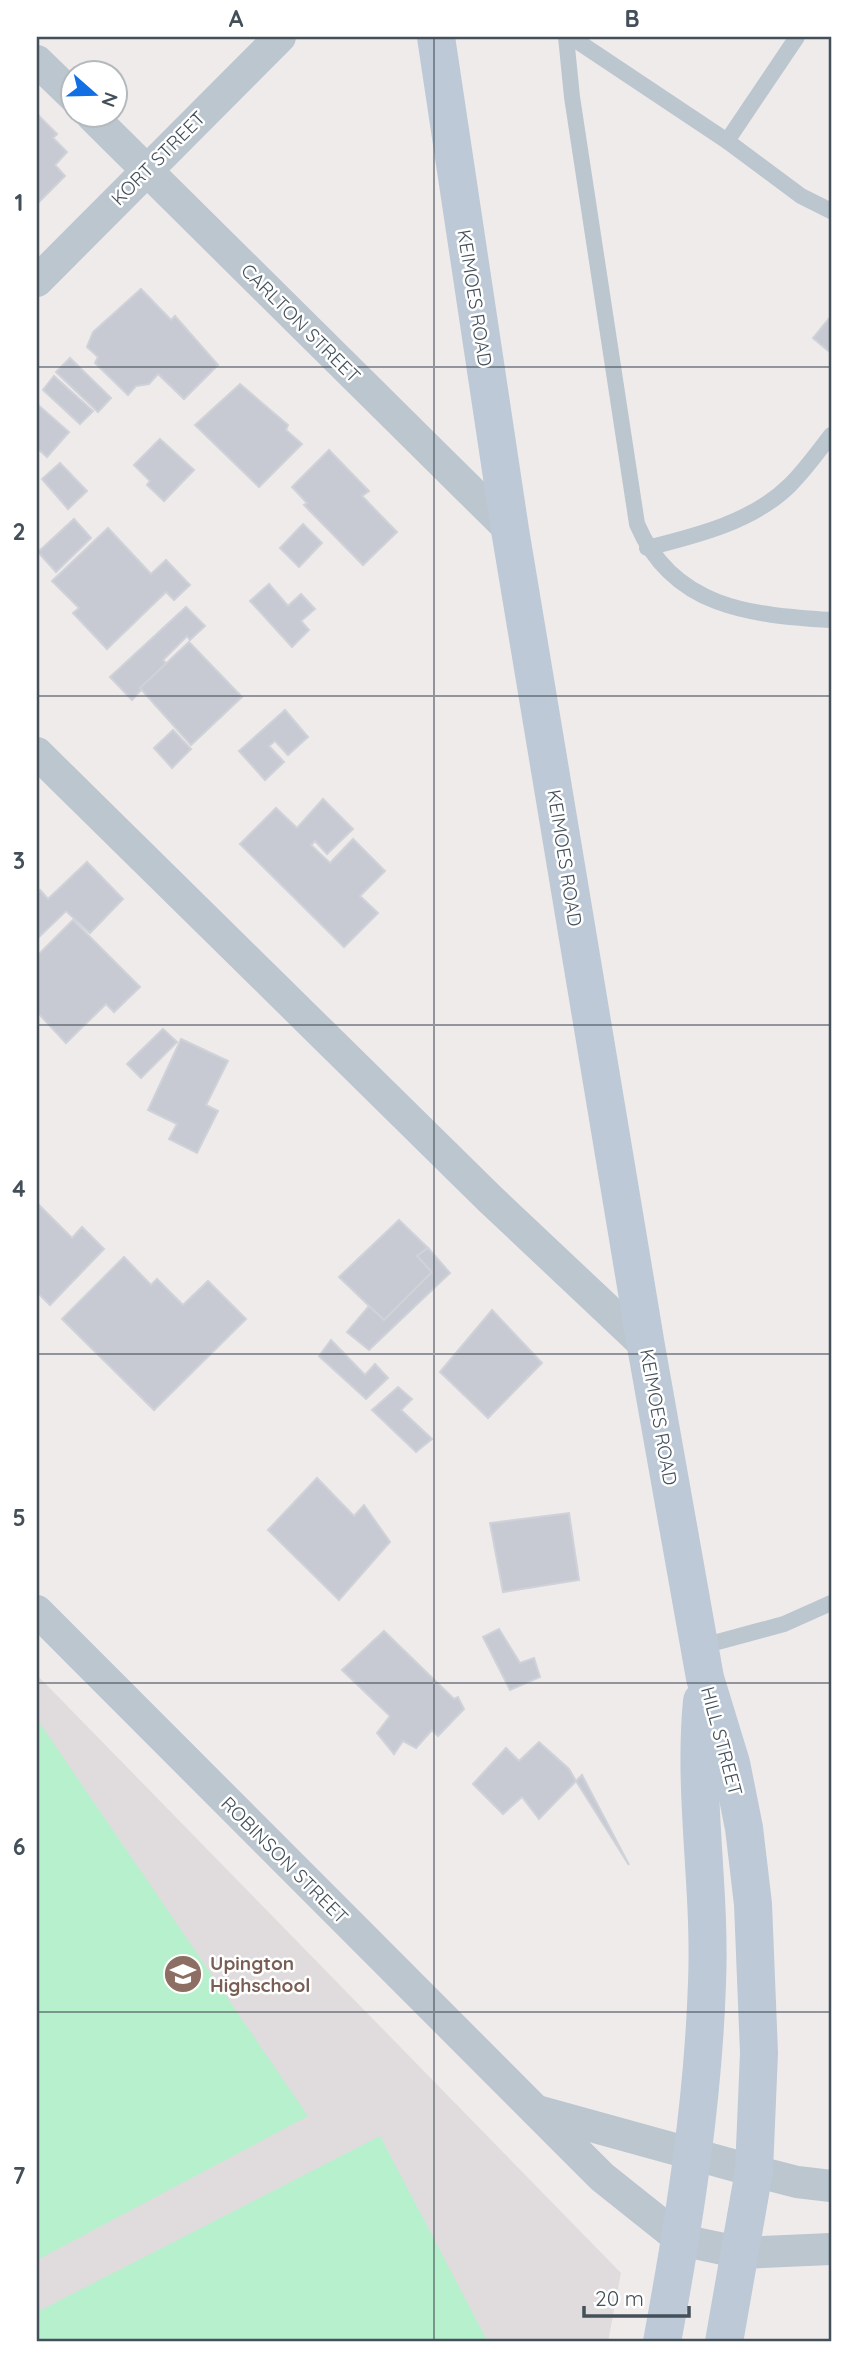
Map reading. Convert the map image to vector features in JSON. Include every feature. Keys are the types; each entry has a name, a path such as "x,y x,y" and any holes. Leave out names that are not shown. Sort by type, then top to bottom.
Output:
{"street":[{"name":"KORT STREET","path":"37,281 280,37"},
{"name":"KEIMOES ROAD","path":"436,37 510,530 646,1346 702,1662"},
{"path":"37,61 60,83"},
{"name":"CARLTON STREET","path":"106,130 510,530"},
{"path":"37,753 489,1199 646,1346"},
{"name":"ROBINSON STREET","path":"37,1611 533,2109 603,2177 681,2240"},
{"name":"HILL STREET","path":"662,2342 694,2154 707,1982 700,1724 702,1662"},
{"name":"HILL STREET","path":"702,1662 732,1763 753,1904 759,2053 754,2171 742,2253 724,2342"},
{"name":"ROBINSON STREET","path":"533,2109 754,2171 797,2182 831,2186"},
{"path":"681,2240 742,2253 831,2249"}],"lane":[{"path":"568,37 727,141 801,195 831,211"},
{"path":"568,37 574,111 636,524 647,548 667,570 689,587 731,609 752,614 831,620"},
{"path":"727,141 797,37"},
{"path":"647,548 715,529 753,512 788,487 831,435"},
{"path":"702,1662 831,1603"}],"shaded area":[{"name":"Upington Highschool","path":"37,1675 621,2273 608,2342 37,2342"}],"green space":[{"path":"37,1719 308,2116 37,2260"},
{"path":"380,2136 488,2342 37,2342 37,2312"}],"building":[{"path":"37,114 57,134 53,138 67,152 55,165 65,176 37,204"},
{"path":"141,289 171,320 175,316 218,365 184,399 158,374 149,384 136,386 128,395 95,363 98,357 87,347 93,332"},
{"path":"831,316 831,353 813,338"},
{"path":"70,358 111,398 98,412 56,372"},
{"path":"54,376 93,411 80,424 43,390"},
{"path":"240,384 288,425 286,430 302,444 259,487 195,425"},
{"path":"37,404 69,432 47,457 37,448"},
{"path":"160,439 194,470 164,501 147,485 150,481 134,465"},
{"path":"329,450 369,491 362,496 397,532 363,565 304,505 307,503 292,487"},
{"path":"60,463 87,491 68,509 42,479"},
{"path":"74,519 91,538 56,572 38,552"},
{"path":"303,524 322,543 299,567 280,548"},
{"path":"108,528 151,574 166,560 190,585 174,600 166,592 107,649 73,613 79,608 52,581"},
{"path":"269,584 288,606 301,594 315,609 301,621 309,630 292,647 250,601"},
{"path":"186,607 205,626 190,640 187,636 163,660 166,663 132,700 110,677"},
{"path":"189,642 242,697 191,745 140,688"},
{"path":"285,710 308,737 288,755 275,741 269,746 284,762 265,780 239,751"},
{"path":"173,730 191,749 172,768 154,748"},
{"path":"323,799 353,829 327,854 315,841 311,845 330,863 353,839 385,871 360,896 378,913 344,947 240,844 276,808 297,828"},
{"path":"87,862 123,899 90,933 66,911 37,939 37,893 40,890 48,899"},
{"path":"73,920 140,987 114,1012 106,1004 66,1043 37,1012 37,956"},
{"path":"163,1029 177,1042 141,1078 127,1064"},
{"path":"181,1039 228,1061 206,1105 218,1111 197,1153 169,1139 177,1124 148,1110"},
{"path":"37,1203 72,1238 82,1227 104,1249 50,1305 37,1292"},
{"path":"399,1220 428,1248 417,1256 432,1272 384,1320 339,1277"},
{"path":"428,1248 450,1273 369,1350 347,1332 369,1306 384,1320 432,1272 417,1256"},
{"path":"124,1257 151,1285 157,1279 183,1305 208,1281 246,1319 154,1410 62,1319"},
{"path":"492,1310 542,1363 488,1418 440,1372"},
{"path":"331,1340 365,1375 375,1364 388,1378 366,1399 319,1356"},
{"path":"398,1387 412,1399 401,1410 432,1439 416,1452 372,1410"},
{"path":"317,1478 354,1516 364,1505 390,1542 339,1600 268,1530"},
{"path":"569,1513 579,1580 503,1592 490,1523"},
{"path":"499,1629 520,1663 534,1658 540,1677 510,1690 483,1637"},
{"path":"384,1631 454,1699 458,1697 464,1709 438,1736 432,1730 416,1748 403,1741 394,1754 377,1733 390,1716 342,1670"},
{"path":"539,1742 569,1769 576,1781 539,1819 522,1797 503,1814 473,1784 506,1748 519,1761"},
{"path":"582,1775 629,1865 576,1781"}],"place":[{"name":"Upington Highschool","path":"183,1974"}]}
